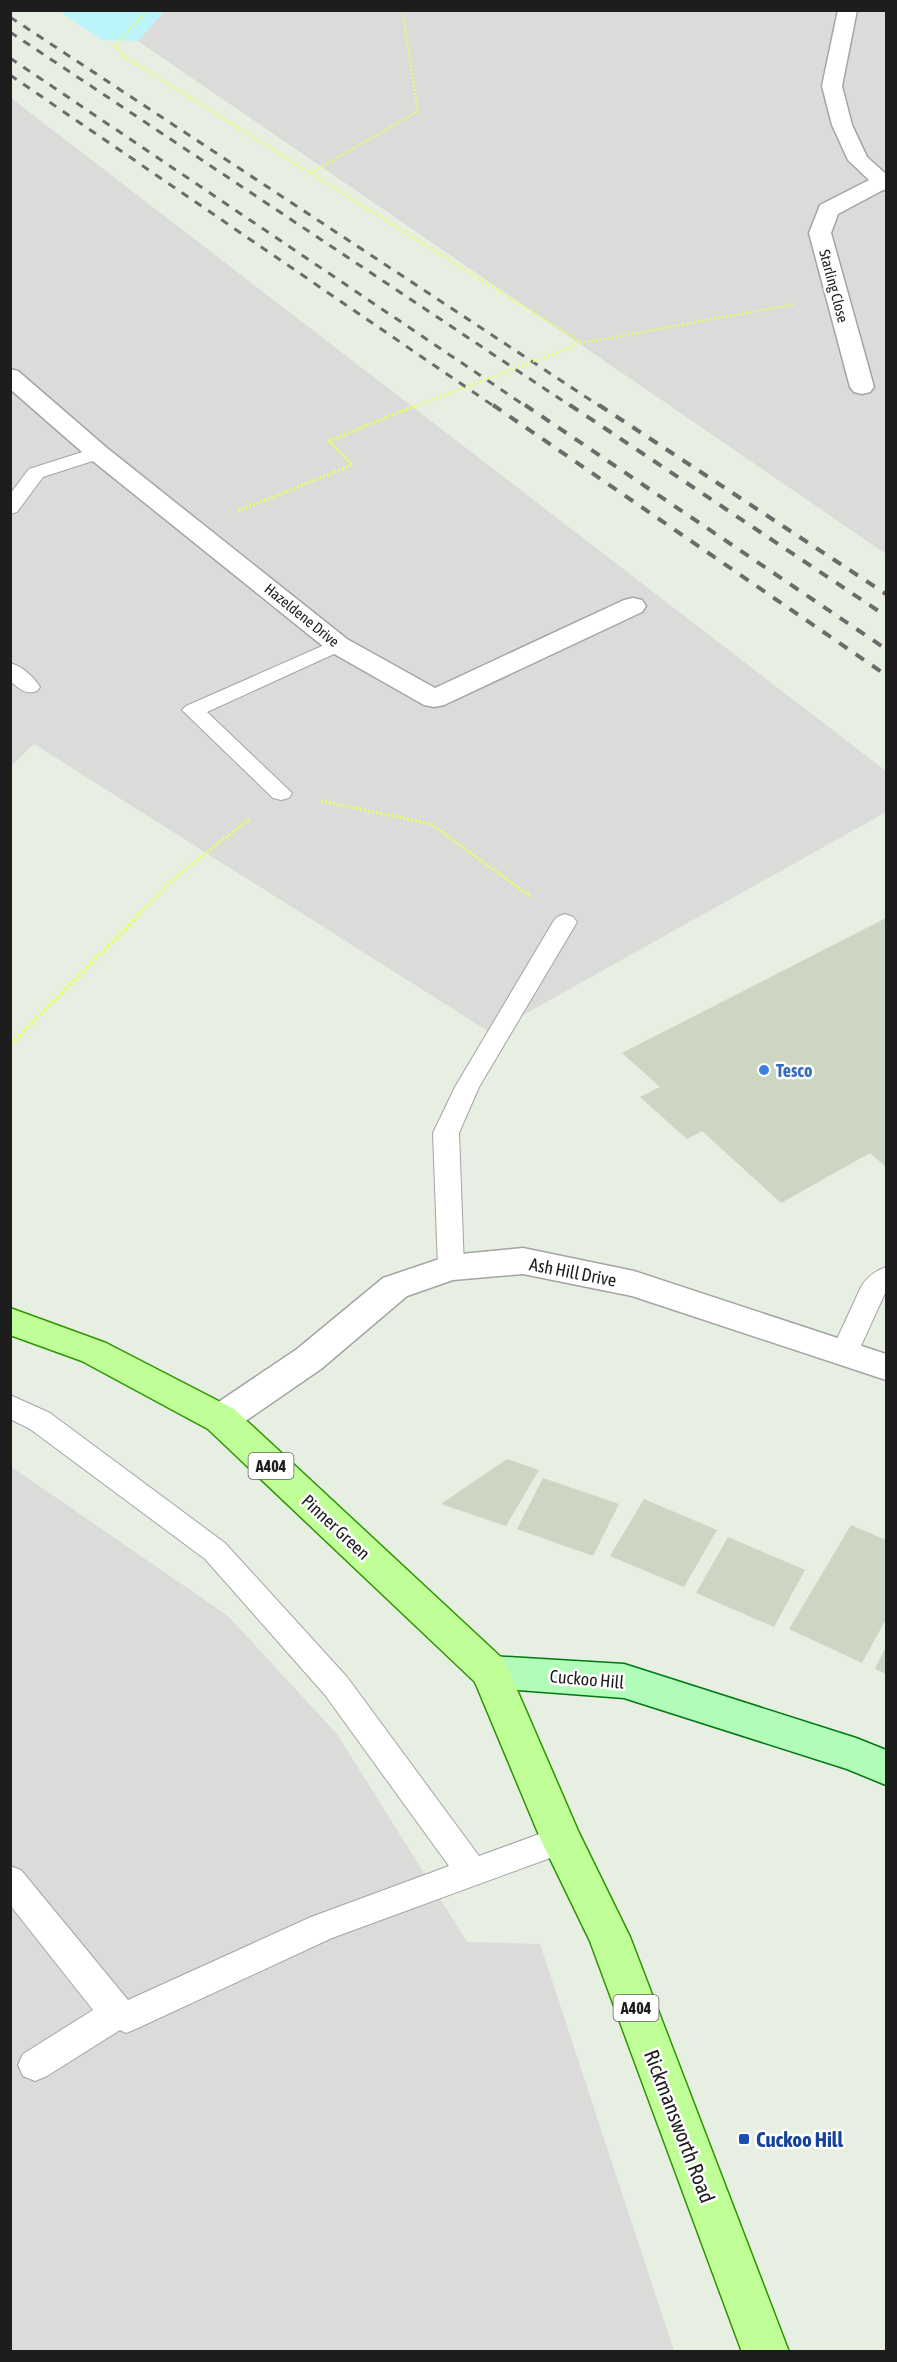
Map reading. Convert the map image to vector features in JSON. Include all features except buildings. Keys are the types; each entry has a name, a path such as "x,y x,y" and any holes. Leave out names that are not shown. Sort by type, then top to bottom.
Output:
{"main road":[{"name":"Pinner Green","path":"10,1321 94,1352 221,1419 490,1672"},
{"name":"Cuckoo Hill","path":"490,1672 624,1681 856,1755 886,1768"},
{"name":"Rickmansworth Road","path":"490,1672 561,1840 609,1938 766,2352"}],"street":[{"path":"842,11 832,86 842,125 858,160 884,183"},
{"name":"Starling Close","path":"862,387 820,233 828,210 884,183"},
{"name":"Hazeldene Drive","path":"10,376 98,453 338,645 434,699 633,606"},
{"name":"Ash Hill Drive","path":"221,1419 309,1359 395,1287 451,1268 524,1261 634,1284 886,1367"}],"lane":[{"path":"10,508 36,473 98,453"},
{"path":"281,793 193,711 338,645"},
{"path":"10,669 30,687"},
{"path":"451,1268 446,1133 467,1087 565,922"},
{"path":"845,1352 874,1287 886,1277"},
{"path":"10,1406 40,1421 215,1551 336,1686 472,1872"},
{"path":"10,1880 118,2013 126,2018 322,1927 561,1840"},
{"path":"35,2065 118,2013"}],"path":[{"path":"147,10 115,46 122,55 582,343"},
{"path":"311,173 418,111 402,10"},
{"path":"195,529 352,465 328,441 582,343 837,296"},
{"path":"10,1045 176,877 281,793 431,824 565,922"}],"shaded area":[{"path":"165,10 886,11 886,554 138,41"},
{"path":"59,11 165,11 138,41 102,40"},
{"path":"11,98 886,771 886,812 491,1033 34,744 11,766"},
{"path":"10,1466 228,1616 337,1734 467,1942 540,1944 674,2351 11,2351"}],"railway":[{"path":"10,17 601,407"},
{"path":"10,32 572,407"},
{"path":"10,58 527,407"},
{"path":"10,75 495,407"},
{"path":"493,405 886,675"},
{"path":"525,405 886,649"},
{"path":"570,405 886,616"},
{"path":"599,405 886,594"}],"place":[{"name":"Tesco","path":"764,1070"},
{"name":"Cuckoo Hill","path":"744,2139"}]}
